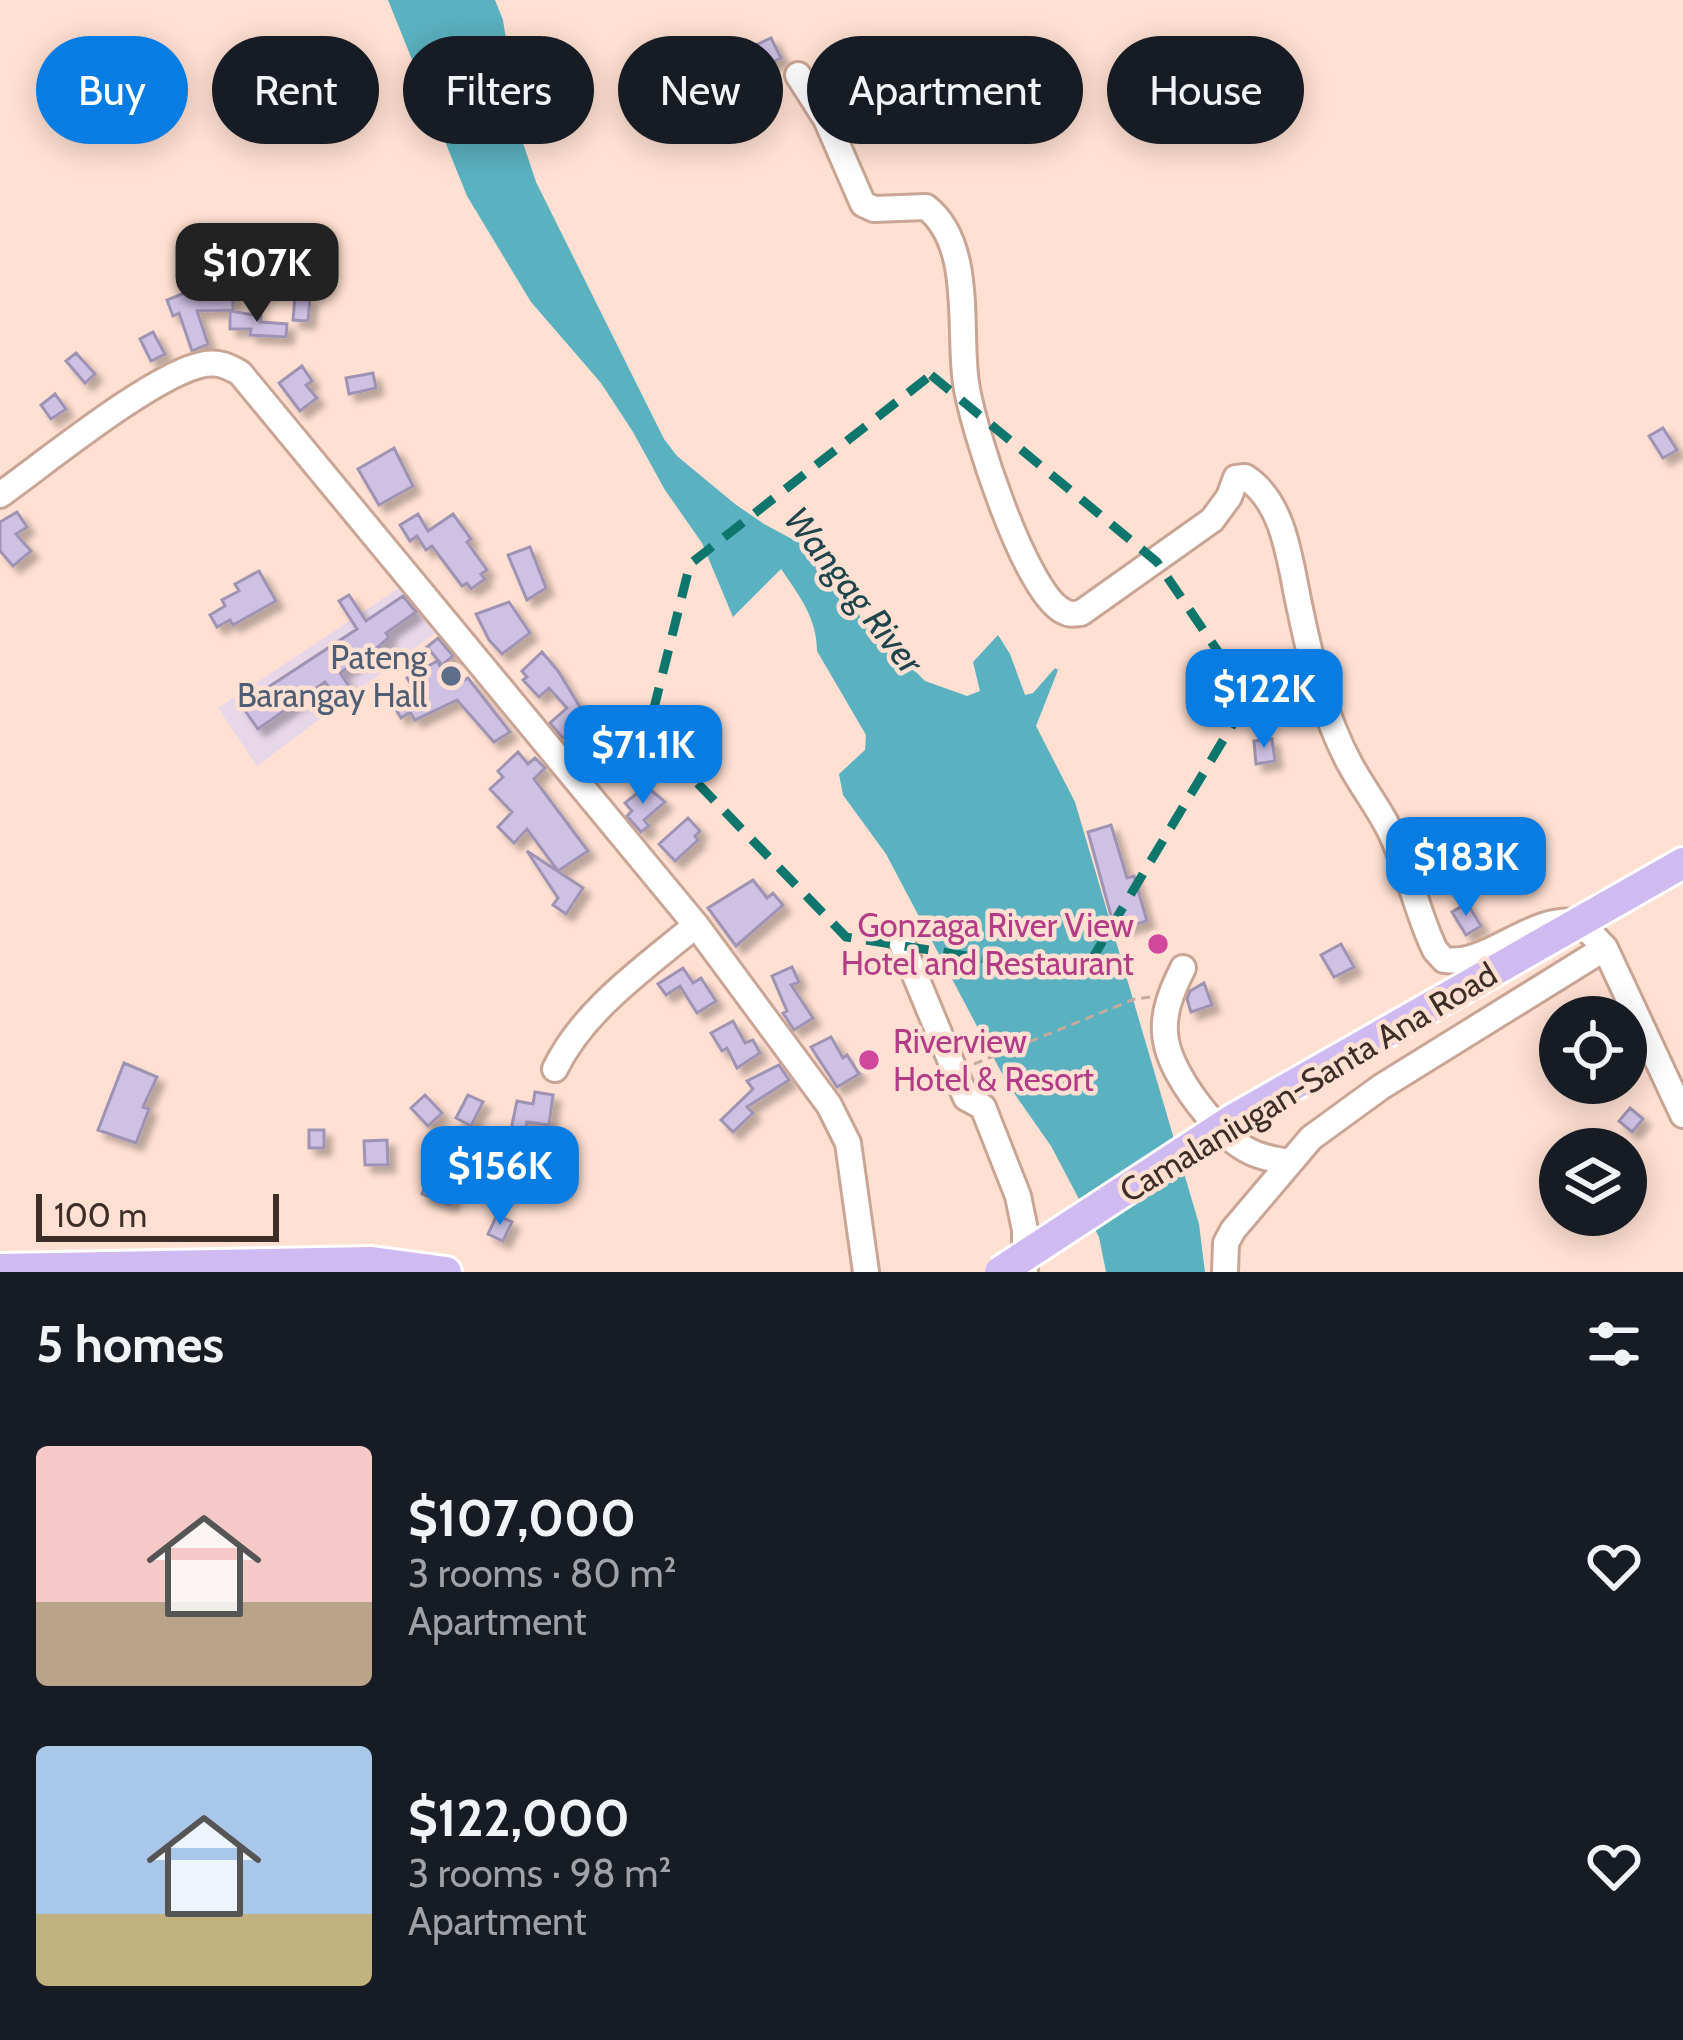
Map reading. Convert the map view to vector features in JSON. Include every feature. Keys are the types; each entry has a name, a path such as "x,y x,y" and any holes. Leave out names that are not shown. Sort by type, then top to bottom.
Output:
{"main road":[{"name":"Camalaniugan-Santa Ana Road","path":"1000,1272 1232,1120 1683,863"},
{"path":"5,1270 372,1262 446,1272"}],"street":[{"path":"798,75 826,119 863,204 874,209 926,207 945,231 958,272 966,384 978,428 1012,536 1055,604 1067,613 1082,613 1197,533 1221,510 1236,478 1245,477 1258,486 1273,506 1285,542 1311,659 1331,719 1349,764 1389,830 1439,956 1458,961 1560,921 1581,922 1604,948 1683,1115"},
{"path":"0,495 169,377 198,365 229,366 240,374 696,925 840,1123 848,1143 866,1272"},
{"path":"555,1069 566,1047 620,988 696,925"},
{"path":"900,939 966,1098 983,1107 997,1137 1025,1229 1025,1272"},
{"path":"1225,1272 1226,1243 1233,1230 1311,1138 1382,1087 1604,948"},
{"path":"1183,968 1169,995 1164,1036 1171,1059 1212,1120 1242,1147 1288,1162"}],"path":[{"path":"974,1065 1135,999"}],"highlighted area":[{"path":"931,375 1157,562 1249,697 1083,974 846,937 648,732 690,564"}],"shaded area":[{"path":"405,584 442,628 257,766 218,708"}],"water":[{"path":"388,0 495,0 506,36 403,36"},
{"path":"446,144 523,144 536,182 664,439 677,456 735,504 846,568 855,580 852,596 863,624 888,633 925,681 967,696 980,691 973,662 998,635 1025,695 1058,670 1036,726 1075,802 1199,1224 1205,1272 1106,1272 1099,1237 1051,1146 1007,1083 886,854 843,795 839,774 865,750 866,735 817,651 814,628 800,598 781,569 733,617 702,543 633,432 601,383 531,302 467,196"}],"building":[{"path":"189,291 233,293 233,310 197,311 208,344 192,351 179,313 173,316 167,300"},
{"path":"295,297 310,299 308,321 293,320"},
{"path":"230,311 261,316 260,322 287,324 286,337 230,329"},
{"path":"153,332 165,354 151,361 140,339"},
{"path":"76,353 95,374 85,383 66,361"},
{"path":"302,366 312,381 306,385 317,398 300,411 279,383"},
{"path":"373,373 376,388 349,394 346,378"},
{"path":"55,394 66,409 51,419 41,405"},
{"path":"1663,428 1677,450 1663,458 1649,436"},
{"path":"394,448 413,486 379,505 358,469"},
{"path":"17,512 27,527 16,534 31,551 13,566 0,551 0,522"},
{"path":"418,514 428,531 453,514 487,570 481,574 485,579 471,589 467,583 462,586 432,546 426,550 417,536 410,541 400,525"},
{"path":"530,547 546,588 527,600 508,555"},
{"path":"259,571 276,601 233,625 230,620 217,627 210,615 225,606 222,600 239,591 235,584"},
{"path":"349,595 366,621 403,596 416,612 340,673 351,689 336,698 325,682 258,729 241,705 357,629 339,601"},
{"path":"509,602 530,633 502,654 476,614"},
{"path":"438,638 453,656 442,665 427,647"},
{"path":"542,652 591,725 584,730 580,724 563,738 550,723 567,708 549,688 539,697 523,680 527,677 522,671"},
{"path":"437,661 453,687 468,678 510,732 494,742 457,700 415,720 410,712 401,718 389,698 412,686 407,678"},
{"path":"1272,739 1275,761 1256,764 1254,741"},
{"path":"518,752 528,764 535,758 545,768 534,779 588,851 558,871 527,829 514,843 498,827 512,812 490,789 503,777 498,771"},
{"path":"646,786 665,802 644,820 649,826 641,832 627,816 632,811 625,803"},
{"path":"688,818 700,831 695,836 698,840 675,861 659,844"},
{"path":"1111,825 1127,878 1134,876 1147,921 1115,930 1088,832"},
{"path":"527,851 583,888 566,914 553,905 558,898"},
{"path":"753,880 767,898 773,893 783,905 736,946 708,908"},
{"path":"1467,903 1481,926 1466,935 1452,912"},
{"path":"1341,944 1354,967 1334,977 1321,955"},
{"path":"792,967 799,982 791,985 813,1018 794,1030 783,1013 787,1011 772,976"},
{"path":"683,968 693,983 701,978 716,1001 697,1013 680,986 666,995 658,984"},
{"path":"1204,983 1212,1005 1191,1012 1190,991"},
{"path":"733,1021 745,1043 753,1040 760,1053 737,1068 727,1048 722,1051 711,1033"},
{"path":"831,1037 859,1074 837,1087 811,1047"},
{"path":"124,1063 157,1077 143,1107 149,1109 136,1143 98,1130"},
{"path":"779,1065 789,1080 747,1107 753,1113 733,1132 721,1120 753,1089 747,1081"},
{"path":"535,1092 553,1095 549,1125 527,1122 521,1151 508,1144 517,1101 533,1104"},
{"path":"425,1095 442,1113 428,1126 411,1108"},
{"path":"468,1095 483,1102 471,1126 456,1118"},
{"path":"1630,1108 1643,1119 1635,1128 1619,1121"},
{"path":"309,1130 324,1130 324,1148 309,1148"},
{"path":"387,1140 388,1165 365,1165 364,1141"},
{"path":"434,1142 465,1151 460,1166 452,1164 445,1187 456,1191 450,1205 422,1194 437,1157 430,1155"},
{"path":"497,1215 512,1222 503,1241 488,1234"}],"place":[{"name":"Pateng Barangay Hall","path":"451,676"},
{"name":"Gonzaga River View Hotel and Restaurant","path":"1158,944"},
{"name":"Riverview Hotel & Resort","path":"869,1060"}],"water label":[{"name":"Wangag River","path":"854,590"}]}
